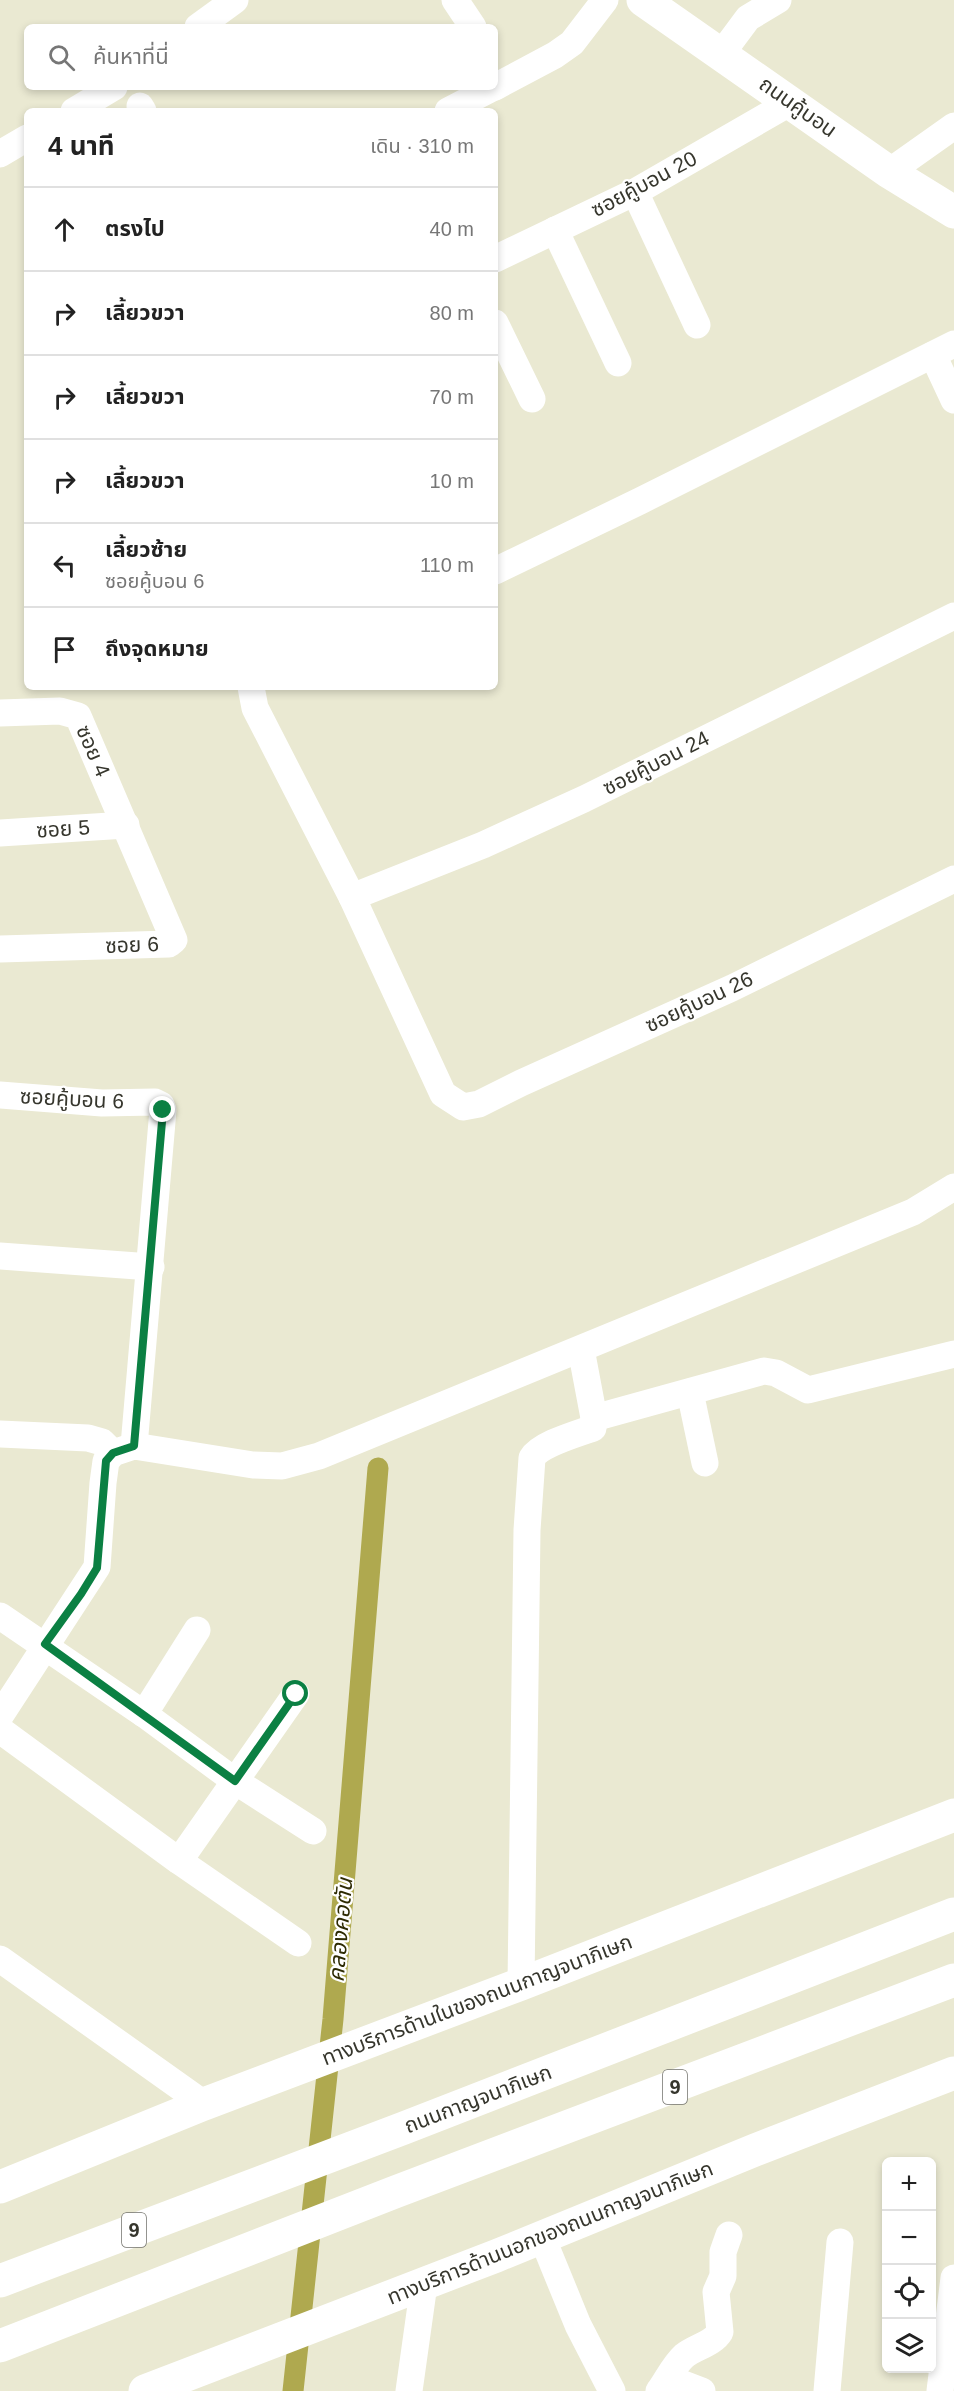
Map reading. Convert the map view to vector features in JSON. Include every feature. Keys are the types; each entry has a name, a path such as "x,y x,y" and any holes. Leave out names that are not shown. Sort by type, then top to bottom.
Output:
{"main road":[{"name":"ถนนคู้บอน","path":"643,0 722,53 889,172 954,212"},
{"name":"ทางบริการด้านในของถนนกาญจนาภิเษก","path":"0,2187 204,2104 521,1984 954,1815"},
{"name":"ถนนกาญจนาภิเษก","path":"0,2281 404,2128 954,1914"},
{"name":"9","path":"0,2346 395,2192 954,1980"},
{"name":"ทางบริการด้านนอกของถนนกาญจนาภิเษก","path":"145,2391 424,2284 755,2150 954,2073"}],"street":[{"path":"202,24 235,0"},
{"path":"455,0 471,24"},
{"path":"498,85 555,55 572,43 605,0"},
{"path":"722,53 748,18 778,0"},
{"path":"79,108 109,90"},
{"path":"454,108 489,90"},
{"name":"ซอยคู้บอน 20","path":"498,258 635,192 790,102"},
{"path":"889,172 954,126"},
{"path":"0,154 24,140"},
{"path":"635,192 697,325"},
{"path":"555,230 618,363"},
{"path":"498,329 532,399"},
{"path":"498,570 944,350 954,400"},
{"name":"ซอยคู้บอน 24","path":"352,897 483,845 584,799 954,616"},
{"path":"252,690 255,708 352,897"},
{"name":"ซอย 4","path":"0,713 60,711 78,716 126,825"},
{"name":"ซอย 5","path":"0,832 126,825"},
{"name":"ซอย 6","path":"0,950 169,944 174,940 126,825"},
{"name":"ซอยคู้บอน 26","path":"352,897 443,1094 463,1107 480,1104 520,1083 732,988 954,879"},
{"name":"ซอยคู้บอน 6","path":"0,1095 102,1103 155,1102 161,1105 163,1110 151,1267 123,1450 106,1461 97,1568 45,1644 0,1716"},
{"path":"0,1434 88,1438 123,1450 253,1465 282,1466 319,1456 358,1441 913,1212 954,1187"},
{"path":"0,1256 151,1267"},
{"path":"521,1984 527,1530 532,1458 535,1453 548,1446 593,1428 594,1418 581,1349"},
{"path":"594,1418 764,1371 776,1373 808,1390 954,1354"},
{"path":"690,1392 705,1463"},
{"path":"0,1616 45,1644 235,1781 313,1831"},
{"path":"144,1714 197,1630"},
{"path":"179,1862 296,1694"},
{"path":"0,1730 179,1862 298,1943"},
{"path":"0,1959 204,2104"},
{"path":"702,2391 663,2385 681,2359 693,2349 717,2337 720,2332 716,2292 723,2276 723,2252 729,2235"},
{"path":"542,2237 578,2325 612,2391"},
{"path":"827,2391 840,2242"},
{"path":"940,2391 954,2278"},
{"path":"409,2391 424,2284"}],"waterway":[{"name":"คลองคอตัน","path":"293,2391 333,2019 378,1468"}],"route":[{"path":"163,1110 134,1446 113,1453 106,1461 97,1568 45,1644 235,1781 296,1694"}]}
